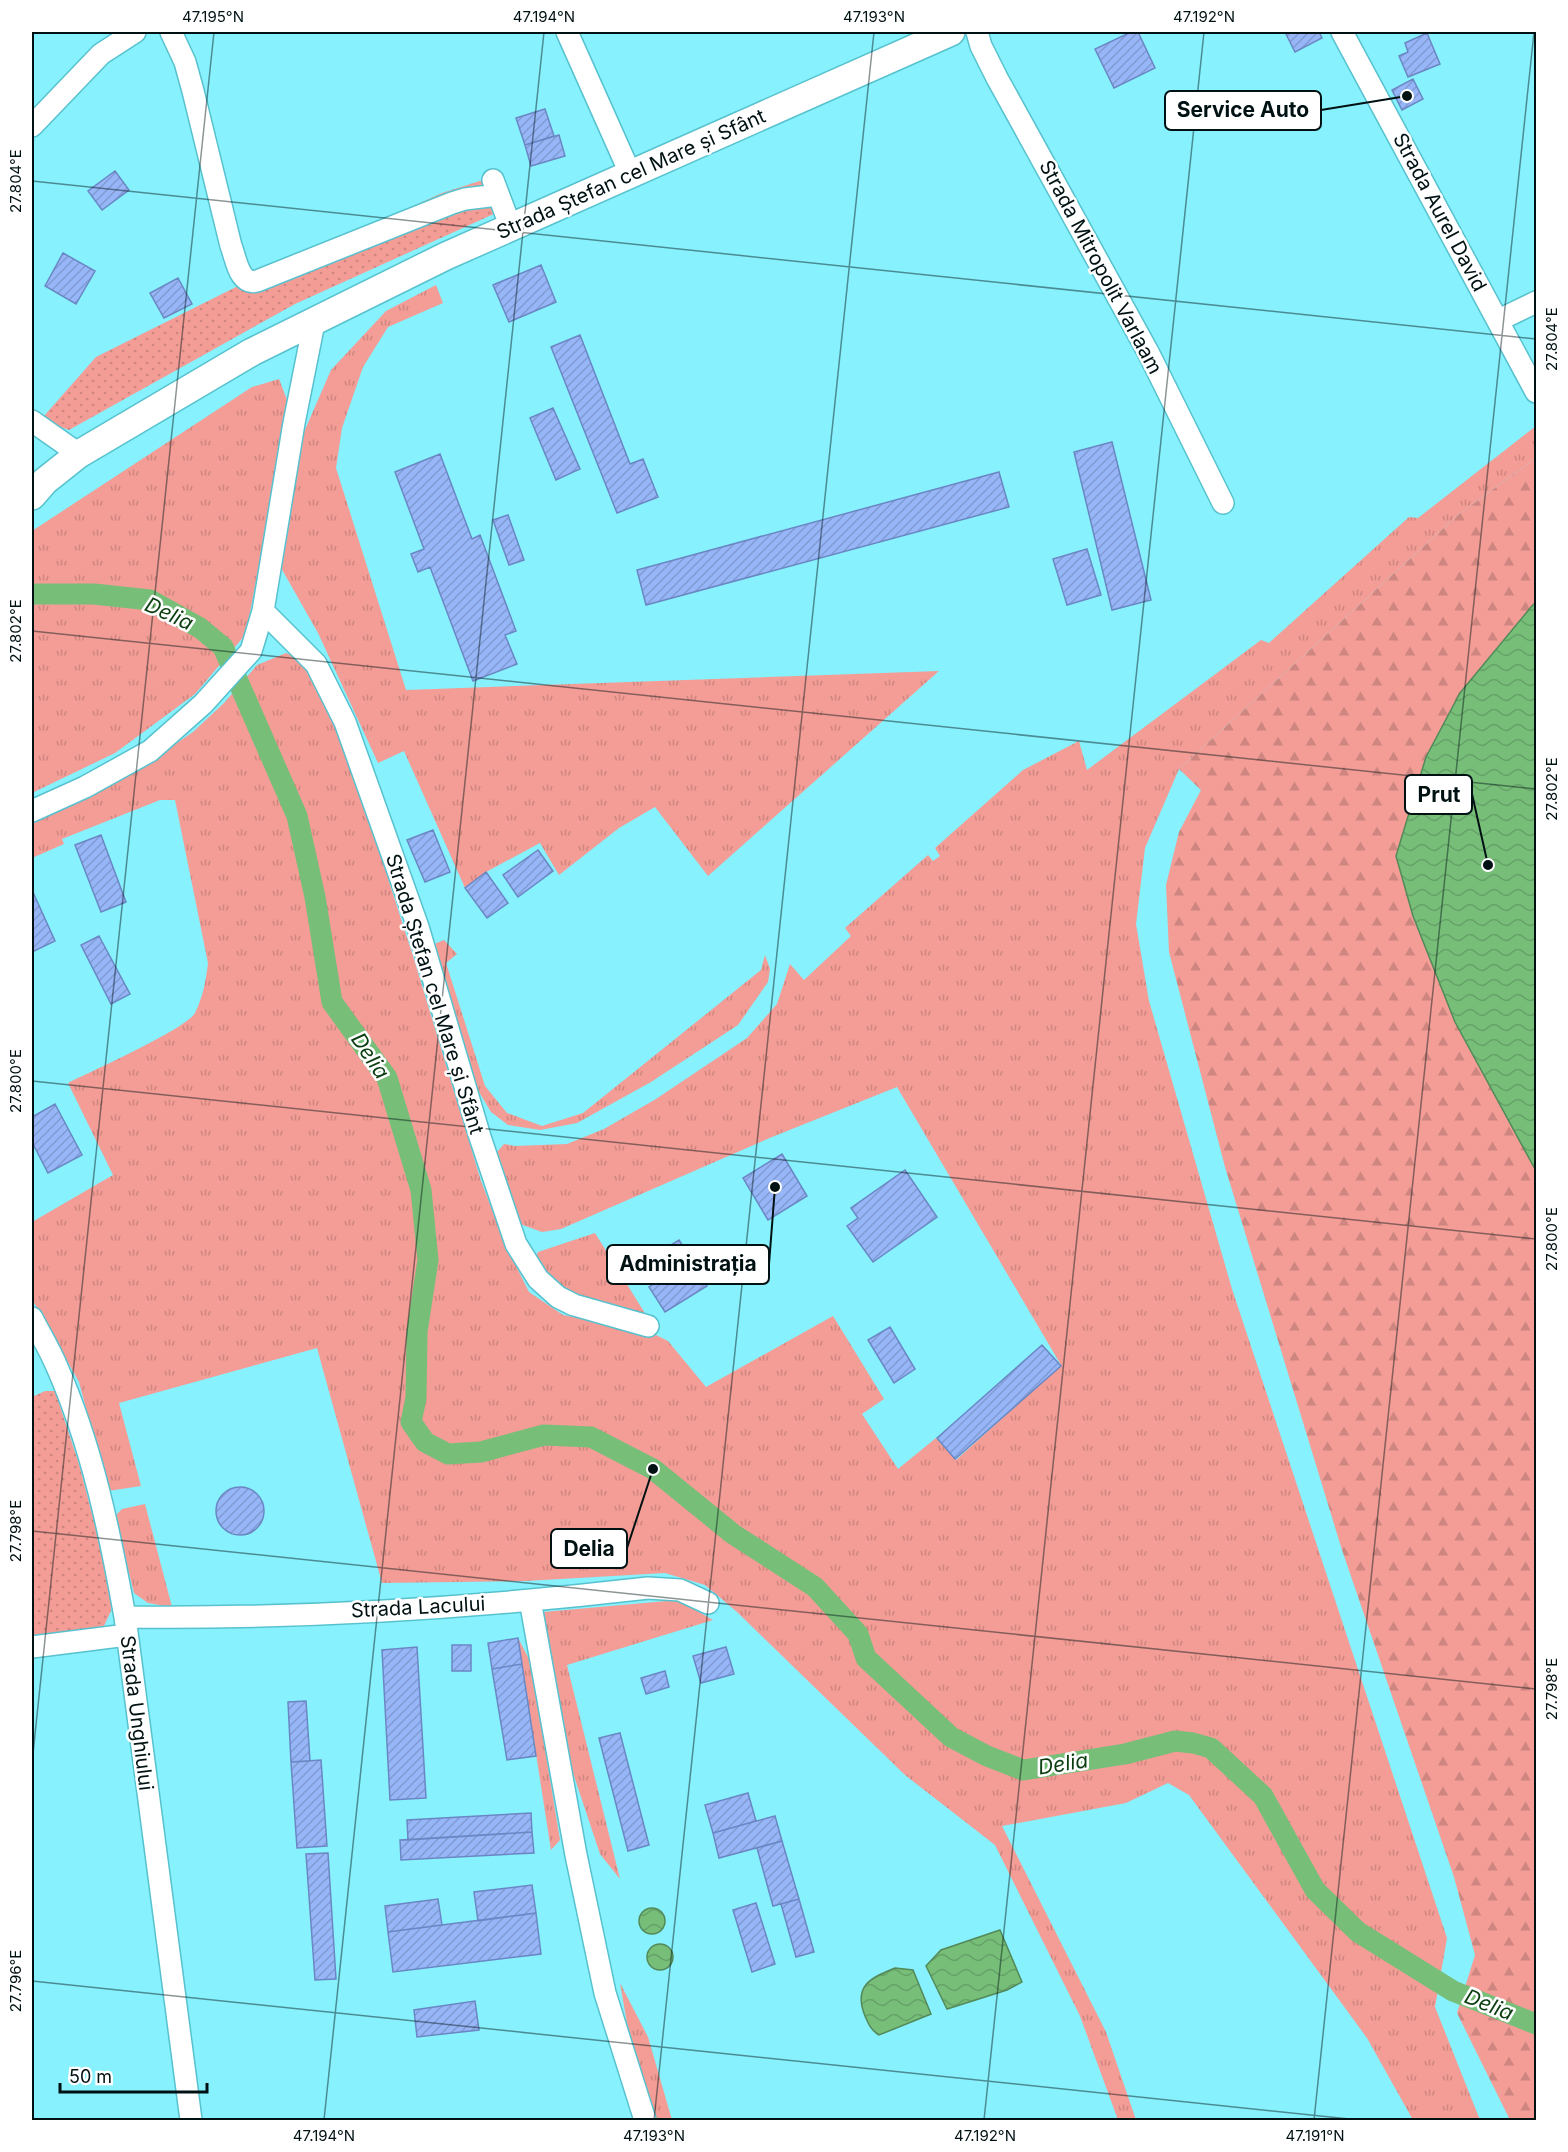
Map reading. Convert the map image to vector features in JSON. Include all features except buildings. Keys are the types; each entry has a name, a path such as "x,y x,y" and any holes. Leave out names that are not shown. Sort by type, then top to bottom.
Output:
{"main road":[{"name":"Strada Ștefan cel Mare și Sfânt","path":"36,488 79,454 252,352 446,256 951,32"}],"street":[{"path":"32,126 100,54 135,32"},
{"name":"Strada Ștefan cel Mare și Sfânt","path":"171,32 185,62 194,91 231,246 245,280 257,281 452,203 496,188 511,228"},
{"path":"567,32 630,173"},
{"name":"Strada Mitropolit Varlaam","path":"977,32 981,46 997,78 1142,342 1223,503"},
{"name":"Strada Aurel David","path":"1342,32 1499,320 1536,393"},
{"path":"1499,320 1536,302"},
{"path":"32,811 85,787 150,751 203,704 251,651 263,610 294,423 314,323"},
{"path":"32,421 79,454"},
{"name":"Strada Ștefan cel Mare și Sfânt","path":"263,610 316,664 345,722 418,927 480,1137 516,1244 538,1279 558,1297 574,1305 648,1326"},
{"name":"Strada Unghiului","path":"32,1318 57,1366 76,1417 107,1526 126,1626 191,2121"},
{"name":"Strada Lacului","path":"32,1647 126,1626 204,1618 419,1608 648,1588 680,1590 708,1603"},
{"path":"530,1600 576,1855 603,1982 645,2121"}],"green space":[{"path":"483,180 496,213 295,304 69,430 58,426 44,416 96,357 250,280 442,193"},
{"path":"436,285 443,303 388,327 363,367 342,428 336,468 406,690 939,671 708,876 655,807 619,828 559,875 540,843 486,872 465,888 404,751 378,763 318,633 280,566 304,432 331,370 386,311"},
{"path":"279,379 289,405 246,634 195,694 115,753 32,793 32,531 252,387"},
{"path":"1536,426 1536,458 1458,515 1179,769 1145,848 1136,924 1149,1001 1232,1289 1447,1938 1435,2007 1480,2120 1413,2120 1367,2038 1189,1795 1168,1783 1126,1803 1002,1826 1106,2032 1136,2120 1118,2120 1080,2016 995,1845 905,1775 737,1612 705,1585 665,1573 526,1581 382,1583 317,1348 119,1403 141,1486 108,1491 79,1382 32,1299 32,1222 113,1175 68,1083 157,1039 188,1020 195,1013 200,1001 208,963 175,800 160,800 62,839 64,844 32,858 32,824 131,774 193,732 224,703 257,665 286,653 304,661 337,720 414,959 481,1181 506,1246 529,1292 563,1315 650,1332 668,1341 706,1387 833,1316 884,1399 862,1414 898,1469 936,1438 956,1460 1061,1365 897,1087 772,1137 561,1229 542,1232 520,1224 496,1153 504,1144 515,1146 567,1144 604,1129 656,1099 747,1038 777,1004 790,964 804,980 851,936 845,928 928,855 933,861 940,856 935,848 1023,770 1079,741 1087,770 1261,640 1269,643 1409,517 1418,518"},
{"path":"1536,458 1536,602 1460,693 1396,856 1413,916 1455,1022 1536,1171 1536,2120 1510,2120 1457,2013 1475,1955 1454,1877 1342,1550 1225,1167 1169,952 1166,885 1179,832 1201,790 1179,769 1458,515"},
{"path":"444,940 457,954 446,963 485,1086 507,1113 542,1126 583,1113 761,970 765,955 770,969 768,982 738,1025 651,1082 577,1123 540,1130 508,1125 491,1112 473,1082 432,945"},
{"path":"595,1233 646,1315 563,1291 534,1261 538,1252"},
{"path":"45,1391 55,1391 79,1464 111,1586 111,1611 104,1626 97,1629 32,1638 32,1397"},
{"path":"145,1504 172,1607 148,1603 134,1593 115,1516 122,1509"},
{"path":"678,1600 713,1620 567,1665 620,1879 600,1854 568,1758 543,1612"},
{"path":"518,1638 531,1663 560,1840 551,1850"},
{"path":"620,1983 648,2037 672,2120 655,2120 627,2023"}],"water":[{"path":"1536,602 1536,1171 1455,1022 1413,916 1396,856 1426,757 1460,693"},
{"path":"652,1908 661,1912 665,1921 661,1930 652,1934 643,1930 639,1921 643,1912"},
{"path":"1000,1930 1022,1982 1007,1990 947,2009 926,1966 941,1950"},
{"path":"660,1944 669,1948 673,1957 669,1966 660,1970 651,1966 647,1957 651,1948"},
{"path":"895,1968 913,1970 931,2014 879,2035 870,2027 861,1997 866,1984"}],"waterway":[{"name":"Delia","path":"32,594 94,594 150,600 200,628 223,647 297,816 315,897 332,1002 387,1078 421,1190 428,1260 417,1332 416,1398 411,1422 425,1442 448,1454 481,1452 544,1435 591,1437 653,1469 733,1534 815,1587 858,1634 866,1658 951,1737 987,1756 1023,1770 1125,1754 1175,1741 1211,1748 1263,1796 1315,1890 1358,1932 1453,1991 1536,2024"}],"place":[{"name":"Service Auto","path":"1407,96"},
{"name":"Prut","path":"1488,865"},
{"name":"Administrația","path":"775,1187"},
{"name":"Delia","path":"653,1469"}]}
